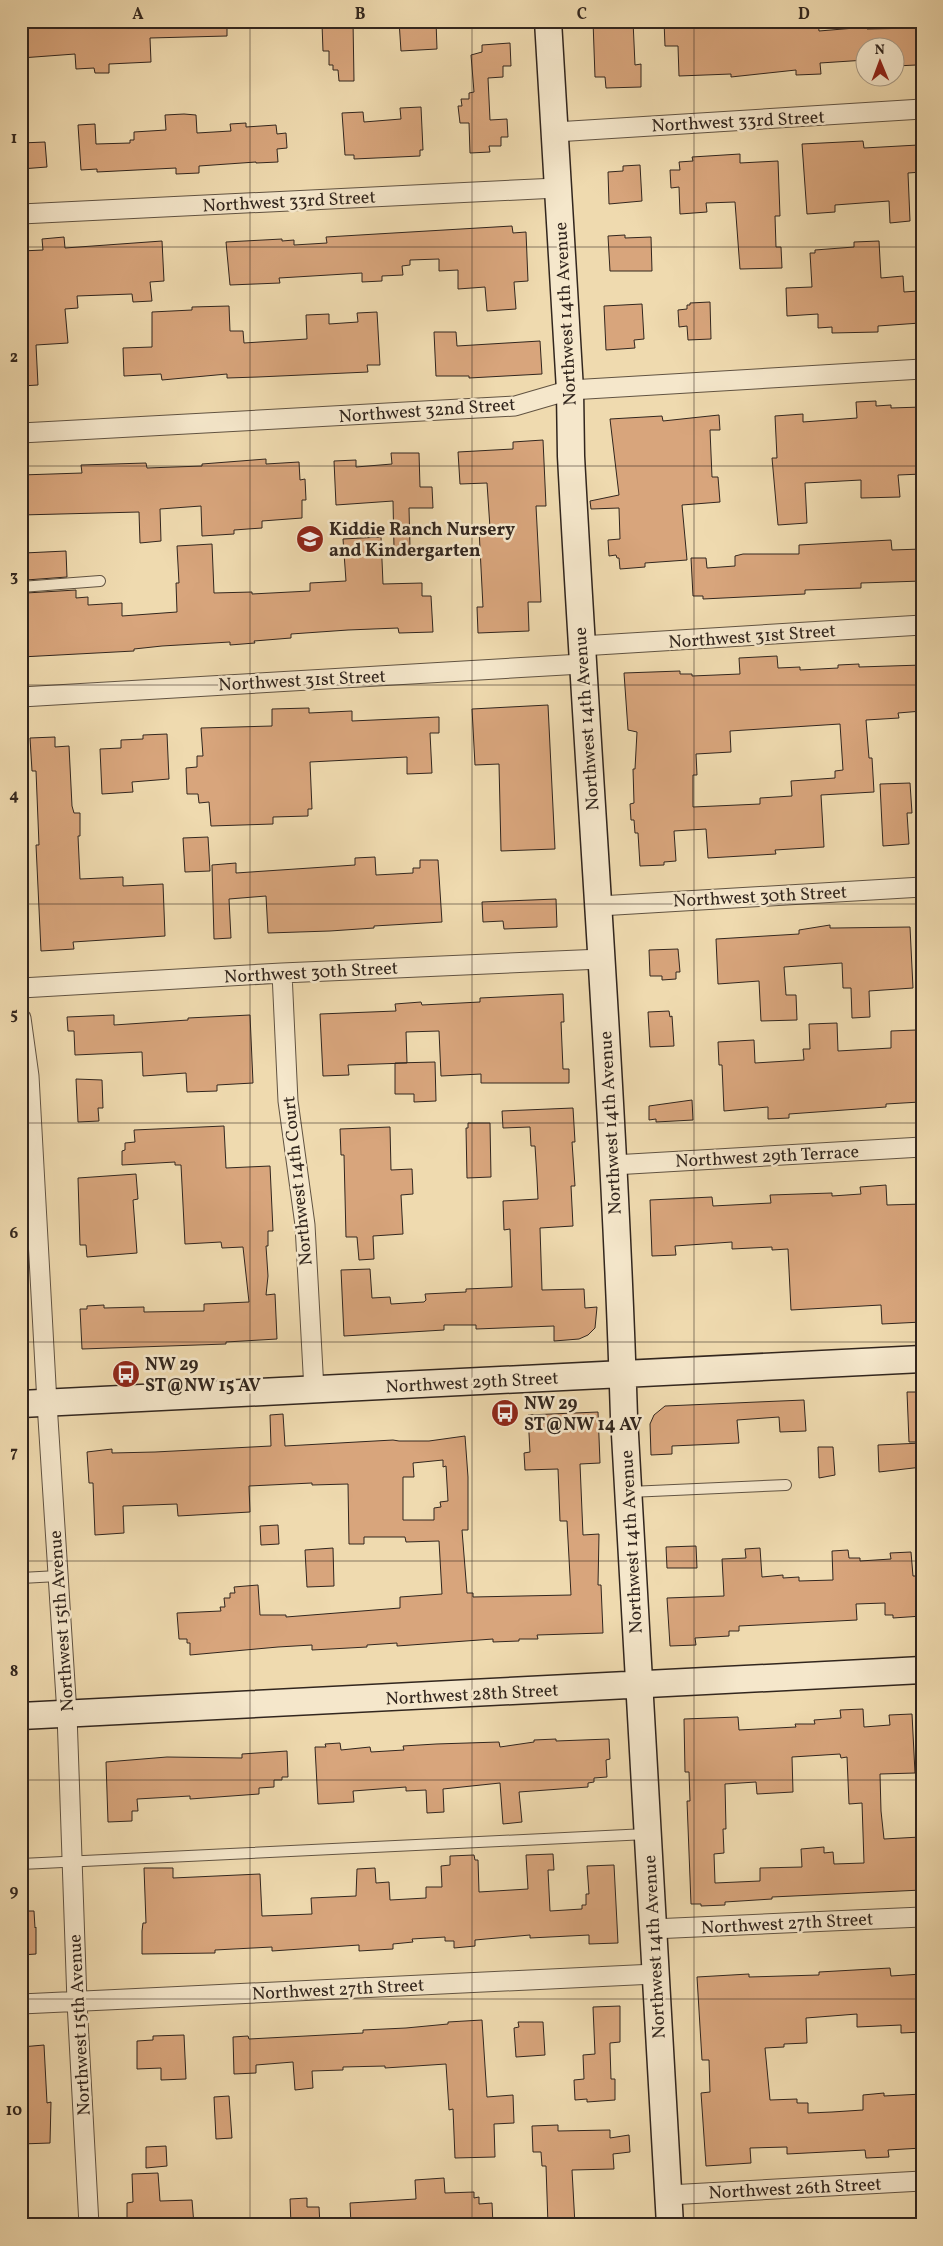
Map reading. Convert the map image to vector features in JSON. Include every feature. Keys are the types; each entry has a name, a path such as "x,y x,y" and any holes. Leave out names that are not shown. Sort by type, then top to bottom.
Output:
{"street":[{"name":"Northwest 14th Avenue","path":"548,21 570,390 571,456 582,655 602,959 628,1492 670,2225"},
{"name":"Northwest 33rd Street","path":"555,132 922,109"},
{"name":"Northwest 33rd Street","path":"21,214 557,188"},
{"name":"Northwest 32nd Street","path":"21,433 515,406 570,390 922,369"},
{"name":"Northwest 31st Street","path":"21,697 582,655 922,625"},
{"name":"Northwest 30th Street","path":"599,906 922,887"},
{"name":"Northwest 30th Street","path":"21,988 282,973 602,959"},
{"name":"Northwest 14th Court","path":"282,973 288,1101 305,1224 314,1390"},
{"name":"Northwest 15th Avenue","path":"21,1018 27,1054 34,1403 58,1576 67,1714 77,2002 89,2225"},
{"name":"Northwest 29th Terrace","path":"613,1165 922,1147"},
{"name":"Northwest 29th Street","path":"34,1403 922,1359"},
{"name":"Northwest 28th Street","path":"21,1716 640,1686 922,1670"},
{"name":"Northwest 27th Street","path":"652,1929 922,1918"},
{"name":"Northwest 27th Street","path":"21,2004 655,1974"},
{"name":"Northwest 26th Street","path":"668,2195 922,2181"}],"lane":[{"path":"21,587 100,581"},
{"path":"628,1492 786,1485"},
{"path":"21,1578 58,1576"},
{"path":"21,1864 647,1834"}],"building":[{"path":"21,21 227,21 227,36 150,38 151,62 109,64 109,73 95,73 94,68 76,69 75,54 21,58"},
{"path":"331,21 353,21 354,81 339,81 338,70 333,70 333,65 329,65 329,51 323,51 322,24 331,24"},
{"path":"399,21 436,21 437,49 401,51"},
{"path":"593,21 633,21 635,65 641,64 641,87 606,88 605,77 595,77"},
{"path":"664,21 702,21 702,23 818,21 819,31 867,27 867,29 917,28 916,65 906,66 906,38 856,38 856,61 820,63 821,74 796,75 796,70 731,77 731,74 679,76 678,46 665,46"},
{"path":"510,43 511,66 503,66 503,77 488,78 490,120 507,119 508,137 501,137 501,146 489,146 490,152 470,153 469,123 460,123 458,106 462,106 461,99 469,99 469,93 474,92 471,55 482,52 482,45"},
{"path":"421,107 423,150 420,150 420,156 354,159 354,155 345,155 342,113 363,112 364,122 401,119 400,108"},
{"path":"165,115 196,115 197,133 231,131 230,124 246,123 246,127 276,125 277,134 286,133 287,148 277,149 278,162 199,166 199,173 176,174 176,168 97,172 97,169 81,170 78,125 95,124 96,144 130,143 130,140 134,140 134,132 166,130"},
{"path":"863,141 864,148 918,145 919,157 922,157 922,172 908,173 910,221 890,223 889,201 835,205 835,212 807,214 802,144"},
{"path":"45,142 47,167 21,169 21,143"},
{"path":"740,154 740,163 778,161 780,216 775,216 776,247 781,247 782,268 740,269 735,202 706,203 707,212 680,214 679,187 671,188 670,170 680,170 679,162 693,161 692,157"},
{"path":"640,165 642,201 609,204 608,172 623,171 623,166"},
{"path":"512,226 513,233 526,232 528,281 514,282 516,309 487,311 485,287 458,289 458,270 439,271 439,259 410,260 410,265 402,266 403,275 382,276 382,281 362,282 362,273 279,278 280,283 230,285 226,242 282,239 282,241 294,240 294,245 327,243 326,237"},
{"path":"625,235 625,238 651,237 652,271 610,271 608,236"},
{"path":"64,237 65,248 162,241 164,281 150,282 152,301 133,302 132,294 77,296 78,308 65,309 68,343 36,345 38,385 21,386 21,251 43,250 42,239"},
{"path":"879,241 881,278 903,276 904,292 918,291 920,323 878,326 878,332 832,333 832,327 818,328 818,314 787,316 786,288 812,287 810,253 815,253 815,250 854,247 854,242"},
{"path":"710,302 711,339 688,340 687,326 679,327 678,310 687,309 687,305 690,305 690,303"},
{"path":"642,304 644,339 634,340 635,348 606,350 604,306"},
{"path":"229,306 230,331 243,331 244,343 307,339 306,315 329,314 329,324 358,322 357,313 377,312 380,365 367,365 368,372 258,377 227,378 227,374 162,380 161,374 124,376 123,348 152,347 152,312 192,310 192,307"},
{"path":"434,332 456,332 457,346 540,341 542,374 469,378 469,376 436,376"},
{"path":"876,401 876,406 891,405 891,408 922,407 922,474 898,475 900,497 861,498 861,480 805,483 807,523 778,525 772,458 777,458 775,416 803,414 803,422 857,418 856,402"},
{"path":"719,415 720,430 710,430 712,477 718,477 720,502 682,505 687,560 645,563 645,567 620,569 619,558 616,555 609,556 608,540 620,539 619,508 591,509 590,501 619,495 610,419 662,416 663,421"},
{"path":"543,440 546,506 536,506 541,602 528,602 529,631 478,633 477,607 483,607 479,529 490,528 487,483 460,484 458,452 513,449 513,442"},
{"path":"391,453 419,453 420,487 432,487 433,508 409,508 410,548 394,548 393,501 336,505 334,461 356,460 356,467 392,464"},
{"path":"266,459 266,464 299,462 300,480 305,479 306,500 302,500 302,518 262,521 262,528 234,530 234,534 202,536 201,506 160,509 161,541 140,543 139,512 21,515 21,475 82,473 81,465 146,463 147,468 202,466 202,464"},
{"path":"381,537 383,584 422,583 422,596 431,596 433,632 399,633 398,628 348,630 291,634 291,638 254,641 255,643 230,645 230,642 162,646 134,649 134,651 21,657 21,608 27,608 26,593 76,590 76,598 88,597 88,605 122,603 122,616 177,612 176,583 179,583 177,546 212,544 214,593 252,592 252,594 310,591 310,583 346,581 343,539"},
{"path":"891,540 892,550 922,549 922,581 861,583 861,588 805,590 805,594 703,599 703,596 693,596 691,558 706,558 707,568 735,566 735,556 743,554 799,554 799,545"},
{"path":"66,551 67,577 26,580 24,553"},
{"path":"777,656 778,668 800,667 800,670 838,668 838,665 859,664 859,667 922,665 922,711 898,713 899,718 866,720 869,758 872,758 874,792 821,795 824,847 775,850 776,854 708,858 706,829 674,831 676,861 664,862 664,865 640,866 638,833 635,833 634,820 631,820 630,804 634,803 633,769 635,769 637,732 628,730 624,673 680,671 680,674 692,674 692,676 740,674 739,658","holes":["840,724 843,770 835,771 835,778 791,781 792,796 760,798 760,804 693,807 693,775 697,775 696,754 731,752 730,731"]},
{"path":"548,705 555,849 501,851 499,764 475,765 472,709"},
{"path":"309,708 309,713 352,711 352,721 439,717 439,733 430,733 432,773 407,774 407,757 310,762 312,809 308,809 308,816 273,817 273,824 211,826 209,802 199,803 198,794 187,794 186,768 197,767 197,756 203,756 201,728 272,726 272,709"},
{"path":"167,734 169,779 132,782 133,792 102,794 100,749 121,748 121,740 143,739 143,735"},
{"path":"55,737 55,747 69,746 72,806 74,813 80,813 80,836 78,836 80,879 123,877 123,886 163,884 165,936 73,942 74,949 41,951 36,845 39,845 36,771 32,771 30,738"},
{"path":"910,783 912,813 907,813 909,844 883,846 880,784"},
{"path":"208,837 210,871 185,872 183,838"},
{"path":"375,857 376,875 413,873 413,868 420,868 420,860 438,860 442,922 330,931 268,933 266,896 229,899 231,938 214,939 212,865 236,863 236,873 355,865 355,858"},
{"path":"556,899 557,927 504,929 503,921 483,922 482,902"},
{"path":"830,925 830,928 910,927 913,988 869,991 870,1017 852,1018 851,988 843,988 842,963 784,967 786,995 796,995 797,1020 761,1021 759,981 718,984 716,939 799,934 799,930"},
{"path":"678,949 680,972 676,972 676,979 662,980 662,976 650,976 649,950"},
{"path":"563,994 564,1022 561,1022 563,1069 569,1069 569,1083 481,1083 481,1074 441,1076 439,1031 406,1032 407,1063 348,1065 349,1075 323,1076 320,1014 396,1011 395,1004 421,1002 422,1005 480,1002 480,998"},
{"path":"669,1011 670,1017 672,1016 674,1046 650,1047 648,1012"},
{"path":"114,1015 114,1025 188,1020 188,1018 250,1015 253,1083 217,1085 217,1091 187,1092 186,1073 143,1076 142,1052 75,1055 74,1031 68,1031 67,1017"},
{"path":"837,1023 838,1051 891,1048 891,1031 916,1030 920,1102 886,1104 886,1107 789,1114 789,1118 768,1119 768,1107 724,1111 722,1065 719,1065 718,1042 754,1040 755,1063 804,1060 803,1049 810,1049 809,1024"},
{"path":"435,1062 436,1101 414,1102 414,1094 395,1094 395,1063"},
{"path":"76,1079 102,1080 103,1108 98,1108 99,1121 78,1122"},
{"path":"692,1100 693,1120 656,1122 656,1119 649,1120 649,1106"},
{"path":"573,1108 575,1142 572,1142 575,1186 571,1186 573,1226 540,1228 542,1290 584,1289 585,1308 597,1307 595,1328 588,1335 579,1339 554,1341 554,1326 476,1329 476,1325 444,1325 444,1330 344,1336 341,1270 370,1269 372,1298 390,1297 391,1304 424,1302 426,1300 425,1294 466,1292 466,1289 512,1287 510,1229 504,1230 503,1201 538,1199 537,1178 535,1146 531,1146 530,1127 503,1128 502,1111"},
{"path":"468,1123 490,1123 491,1177 467,1178 466,1128 468,1128"},
{"path":"224,1126 226,1168 270,1166 273,1231 268,1231 268,1246 266,1246 268,1276 266,1295 275,1294 277,1339 226,1342 226,1344 82,1349 80,1309 87,1309 87,1306 104,1305 104,1308 144,1307 144,1312 204,1311 204,1304 249,1302 243,1247 222,1248 221,1242 185,1244 181,1165 175,1165 175,1162 122,1165 122,1151 125,1150 125,1143 135,1142 134,1130"},
{"path":"390,1127 391,1170 412,1169 413,1194 401,1195 403,1234 373,1236 374,1259 359,1260 357,1237 346,1237 344,1155 341,1155 340,1129"},
{"path":"136,1174 138,1199 133,1200 137,1253 87,1257 86,1245 80,1245 78,1178"},
{"path":"886,1185 887,1205 922,1204 922,1322 882,1324 881,1305 791,1310 788,1249 772,1250 772,1247 732,1249 732,1242 675,1246 676,1255 652,1256 650,1200 712,1197 713,1206 771,1203 770,1195 832,1193 832,1196 861,1194 860,1187"},
{"path":"907,1392 922,1392 922,1442 909,1442"},
{"path":"804,1400 806,1431 780,1432 779,1417 737,1420 739,1443 672,1446 672,1454 651,1455 650,1424 654,1415 665,1406"},
{"path":"598,1412 600,1463 580,1464 583,1535 599,1534 598,1585 601,1585 603,1633 537,1635 538,1639 519,1639 519,1641 493,1642 493,1639 397,1646 397,1643 367,1645 367,1647 312,1650 312,1645 190,1655 190,1643 187,1643 187,1639 179,1639 177,1613 221,1611 220,1607 225,1607 224,1598 230,1598 230,1593 235,1593 234,1587 258,1585 260,1615 286,1615 286,1617 400,1608 400,1597 442,1594 439,1541 406,1542 405,1537 364,1537 364,1544 349,1544 348,1484 312,1485 312,1483 249,1486 250,1512 178,1516 177,1504 123,1506 124,1533 95,1535 93,1483 89,1483 87,1452 112,1449 112,1453 155,1452 271,1446 270,1415 283,1414 285,1446 393,1440 429,1441 465,1436 468,1477 468,1530 462,1530 467,1593 473,1593 473,1597 571,1595 567,1521 560,1521 558,1469 525,1470 524,1453 530,1452 528,1415","holes":["443,1460 443,1467 446,1466 448,1501 440,1502 441,1507 434,1508 434,1520 403,1520 403,1477 414,1477 413,1463"]},
{"path":"922,1443 922,1467 879,1472 878,1445"},
{"path":"818,1447 833,1447 835,1475 819,1478"},
{"path":"278,1525 279,1544 261,1545 260,1526"},
{"path":"696,1546 697,1568 667,1568 666,1547"},
{"path":"333,1548 334,1586 307,1587 305,1550"},
{"path":"760,1548 762,1577 783,1575 783,1578 799,1577 799,1581 833,1580 832,1551 848,1550 849,1558 860,1558 860,1561 891,1559 890,1553 911,1552 913,1576 922,1576 922,1616 893,1618 893,1615 885,1615 885,1603 856,1604 857,1620 739,1626 739,1631 729,1631 729,1636 695,1638 696,1645 670,1646 667,1598 724,1596 722,1559 746,1558 745,1549"},
{"path":"863,1709 864,1727 890,1725 889,1715 912,1714 915,1773 880,1774 881,1811 884,1839 920,1837 922,1890 772,1897 772,1899 725,1902 725,1905 701,1906 701,1904 691,1904 687,1801 690,1801 689,1772 685,1772 684,1719 738,1717 739,1730 796,1727 795,1724 815,1724 814,1720 841,1718 840,1710","holes":["840,1754 841,1758 847,1757 849,1804 862,1803 864,1863 834,1864 833,1852 824,1853 824,1847 801,1849 802,1867 760,1868 760,1881 715,1883 714,1854 724,1853 723,1829 726,1829 725,1784 756,1782 757,1794 793,1792 792,1757"]},
{"path":"556,1739 556,1741 609,1739 610,1759 606,1760 607,1777 594,1778 594,1782 588,1783 588,1787 519,1792 522,1822 503,1824 500,1783 443,1789 444,1812 427,1813 426,1790 406,1791 406,1787 353,1791 354,1802 318,1804 315,1747 326,1747 325,1744 340,1743 341,1750 370,1747 371,1752 404,1750 403,1746 436,1744 499,1742 500,1747 534,1742 534,1740"},
{"path":"287,1751 288,1777 282,1777 282,1780 274,1780 274,1787 259,1788 259,1794 190,1799 190,1796 137,1799 138,1811 132,1811 132,1821 108,1822 106,1762 167,1757 242,1758 242,1754"},
{"path":"553,1854 554,1870 548,1870 550,1911 582,1909 582,1905 586,1905 586,1894 589,1894 587,1866 614,1865 618,1943 589,1944 589,1935 530,1938 530,1935 475,1940 475,1946 454,1948 454,1941 445,1941 445,1937 412,1939 413,1942 393,1944 393,1949 359,1951 359,1945 272,1951 272,1947 215,1950 215,1953 142,1954 143,1923 146,1923 144,1868 173,1868 173,1878 260,1874 262,1916 312,1914 311,1898 356,1896 357,1869 375,1868 376,1883 389,1882 390,1900 426,1898 426,1887 442,1887 441,1866 450,1865 450,1856 474,1855 475,1860 478,1860 479,1892 528,1889 526,1855"},
{"path":"21,1911 34,1911 36,1954 21,1955"},
{"path":"890,1968 891,1976 922,1974 922,2032 901,2033 901,2025 857,2027 857,2014 806,2018 807,2043 784,2044 784,2047 765,2048 770,2100 797,2099 797,2103 808,2103 808,2113 863,2110 863,2095 884,2093 884,2096 922,2094 922,2148 888,2150 889,2157 866,2158 865,2150 787,2154 787,2147 750,2148 751,2163 706,2166 701,2093 710,2092 709,2060 702,2060 697,1977 749,1974 749,1977 819,1975 819,1972"},
{"path":"620,2006 620,2042 610,2043 611,2079 615,2079 615,2100 587,2102 587,2099 575,2100 574,2080 584,2079 583,2055 595,2054 593,2007"},
{"path":"482,2020 487,2097 513,2095 514,2123 494,2124 495,2157 455,2158 453,2109 449,2110 446,2064 385,2068 385,2066 343,2067 343,2070 312,2071 313,2088 295,2090 293,2062 256,2065 256,2073 234,2074 233,2037 248,2036 249,2039 363,2033 363,2030 406,2028 448,2024 448,2022"},
{"path":"518,2022 543,2022 545,2055 516,2057 514,2028 519,2027"},
{"path":"184,2035 186,2079 161,2080 161,2068 137,2069 137,2041 153,2040 153,2036"},
{"path":"44,2045 47,2103 51,2102 50,2143 21,2144 21,2047"},
{"path":"229,2096 232,2138 216,2139 214,2097"},
{"path":"558,2125 558,2131 610,2130 610,2138 629,2135 630,2152 613,2154 614,2169 572,2170 575,2225 548,2225 546,2166 542,2166 541,2152 533,2152 532,2126"},
{"path":"166,2146 167,2166 146,2168 146,2147"},
{"path":"158,2173 160,2201 192,2200 194,2225 127,2225 127,2203 133,2202 132,2174"},
{"path":"444,2178 445,2193 474,2192 474,2198 479,2197 479,2204 492,2203 493,2225 351,2225 350,2203 416,2199 415,2180"},
{"path":"307,2198 307,2207 319,2207 320,2225 291,2225 290,2199"}],"place":[{"name":"Kiddie Ranch Nursery and Kindergarten","path":"310,539"},
{"name":"NW 29 ST@NW 15 AV","path":"126,1374"},
{"name":"NW 29 ST@NW 14 AV","path":"505,1413"}]}
